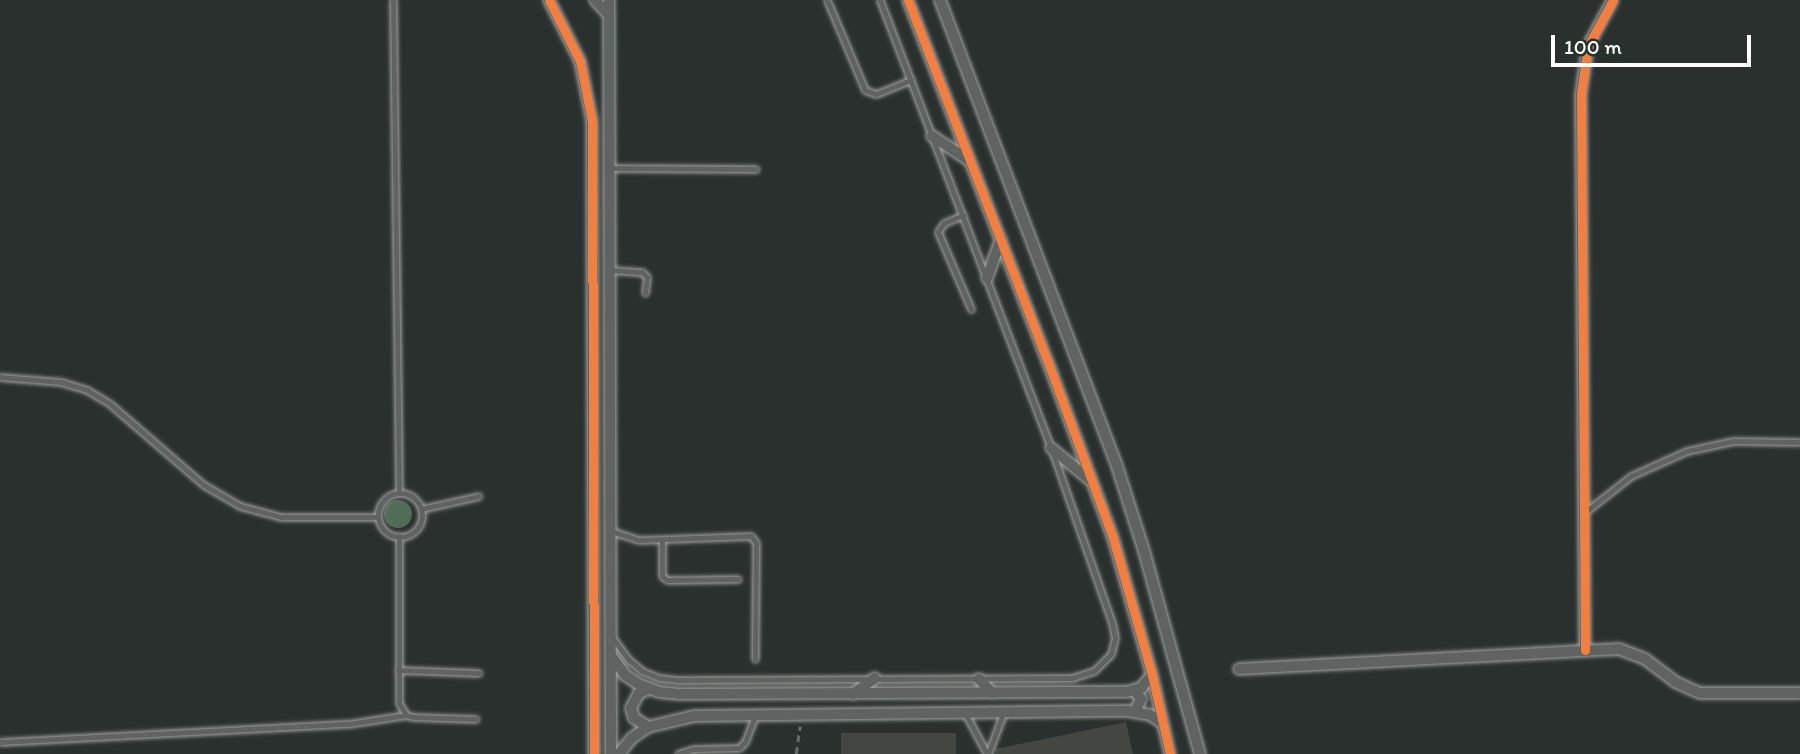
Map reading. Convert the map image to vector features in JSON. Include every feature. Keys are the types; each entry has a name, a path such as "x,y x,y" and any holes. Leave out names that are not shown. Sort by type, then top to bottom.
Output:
{"street":[{"path":"549,0 580,61 592,121 594,754"},
{"path":"595,0 609,15"},
{"path":"609,0 611,754"},
{"path":"908,0 1001,239 1120,560 1152,675 1170,754"},
{"path":"940,0 1115,460 1144,551 1200,754"},
{"path":"1585,650 1581,94 1588,46 1613,0"},
{"path":"932,136 971,161"},
{"path":"987,278 1001,239"},
{"path":"1051,448 1091,481"},
{"path":"1238,669 1619,649 1633,653 1683,687 1700,693 1800,693"},
{"path":"612,656 625,675 649,689 680,694 853,695 1135,691 1146,685 1152,675"},
{"path":"853,695 875,678"},
{"path":"979,679 992,693"},
{"path":"648,727 634,718 631,708 639,693 649,689"},
{"path":"1135,691 1141,699 1135,712"},
{"path":"619,754 632,738 648,727 694,716 1135,712 1163,723"}],"lane":[{"path":"393,0 399,493"},
{"path":"827,0 865,90 876,94 911,80"},
{"path":"612,637 635,666 668,679 1079,677 1101,667 1113,646 1112,623 1051,448 880,0"},
{"path":"609,168 757,169"},
{"path":"963,215 944,223 938,232 971,309"},
{"path":"609,270 642,271 647,280 645,293"},
{"path":"0,377 61,382 87,390 110,404 204,485 240,506 281,517 378,517"},
{"path":"1584,513 1640,471 1708,444 1734,441 1800,442"},
{"path":"399,493 415,499 421,509 417,528 399,536 383,528 378,517 383,501 399,493"},
{"path":"421,509 479,496"},
{"path":"611,531 639,540 725,538 749,534 754,538 755,659"},
{"path":"399,536 399,704 406,715"},
{"path":"662,540 662,576 667,580 738,579"},
{"path":"398,670 480,673"},
{"path":"987,754 1003,714"},
{"path":"0,742 362,723 406,715 421,719 476,719"},
{"path":"966,715 987,754"},
{"path":"678,754 693,749 739,748 746,742 755,716"}],"path":[{"path":"796,754 800,716"}],"green space":[{"path":"398,500 408,504 412,514 408,524 398,528 388,524 384,514 388,504"}],"building":[{"path":"1126,722 1133,754 996,754 995,749"},
{"path":"841,733 956,733 956,754 841,754"}],"cycle path":[{"path":"549,0 580,61 592,121 594,754"},
{"path":"908,0 1113,538 1152,675 1170,754"},
{"path":"1585,650 1581,94 1588,46 1613,0"}]}
